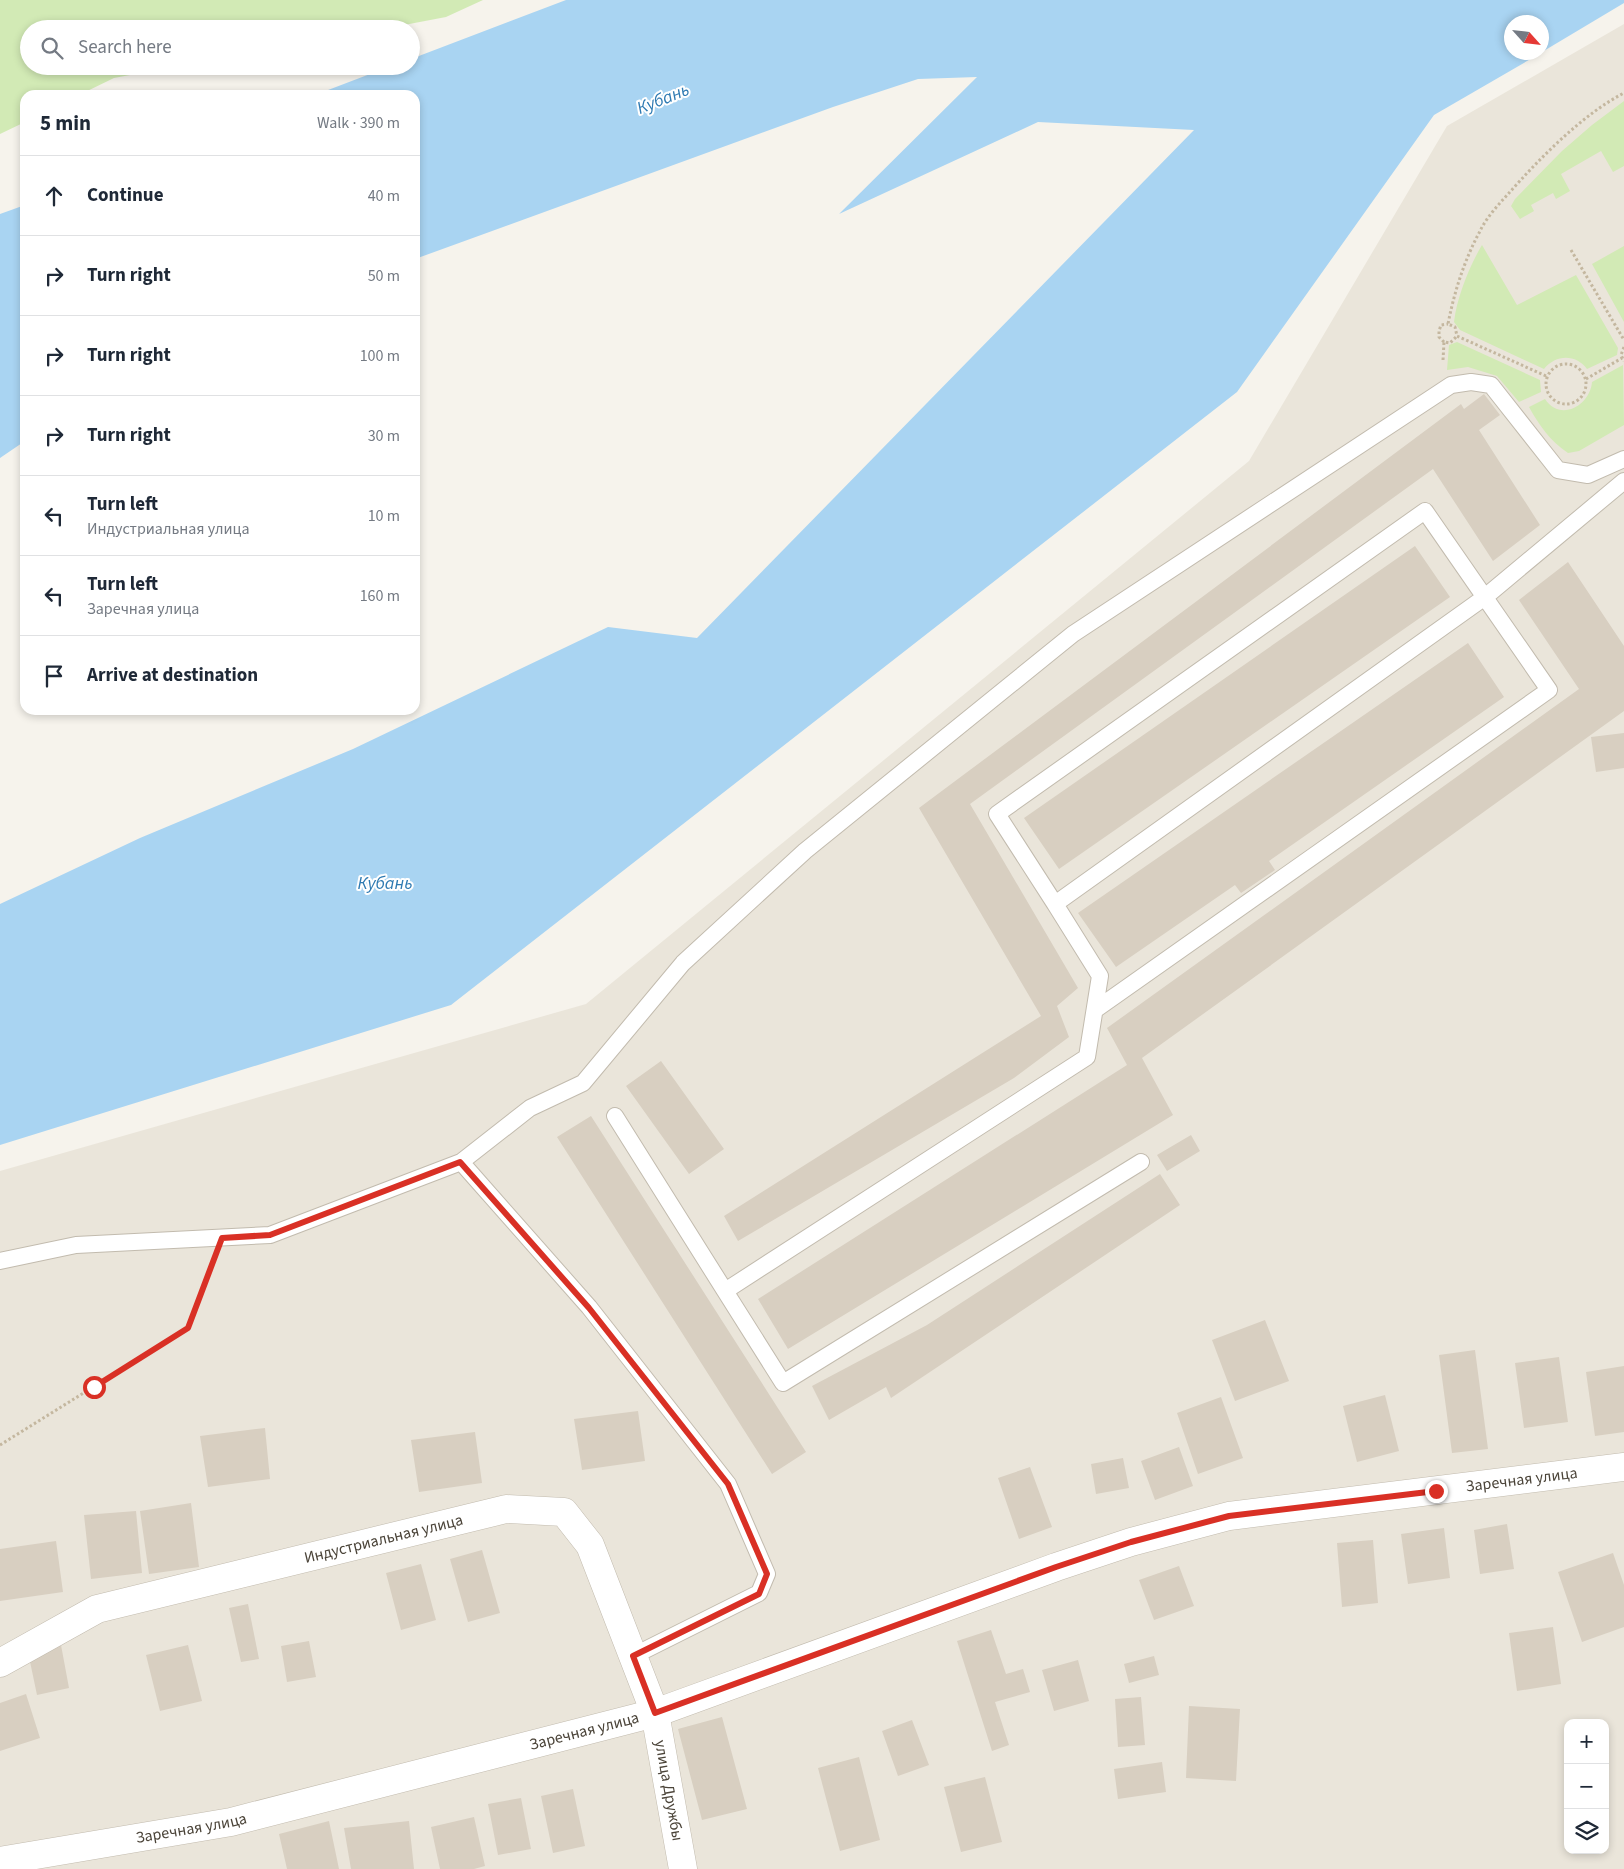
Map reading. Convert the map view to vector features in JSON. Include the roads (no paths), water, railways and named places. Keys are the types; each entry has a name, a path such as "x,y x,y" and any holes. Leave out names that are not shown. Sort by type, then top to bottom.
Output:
{"street":[{"name":"Заречная улица","path":"0,1861 231,1822 655,1713 1056,1567 1131,1542 1229,1516 1624,1467"},
{"name":"Индустриальная улица","path":"0,1663 97,1609 506,1509 564,1512 590,1545 655,1713"},
{"name":"улица Дружбы","path":"655,1713 683,1869"}],"lane":[{"path":"0,1261 76,1246 270,1235 460,1162 530,1108 583,1083 682,963 805,851 1066,640 1451,385 1471,382 1490,385 1558,470 1588,475 1624,459"},
{"path":"1055,904 1485,597 1624,481"},
{"path":"725,1291 1087,1057 1100,976 997,814 1425,511 1549,690 1095,1010"},
{"path":"615,1116 783,1383 1141,1162"},
{"path":"460,1162 589,1308 728,1484 767,1574 759,1594 633,1656"}],"water":[{"name":"Кубань","path":"566,0 1624,0 1624,3 1549,48 1549,15 1504,15 1504,60 1529,60 1434,115 1237,392 451,1005 0,1145 0,904 140,838 353,749 608,627 697,638 1194,130 1038,122 839,214 977,77 918,79 833,107 420,257 420,90 328,90 367,75 420,75 420,56"},
{"path":"20,207 20,444 0,458 0,214"}]}
